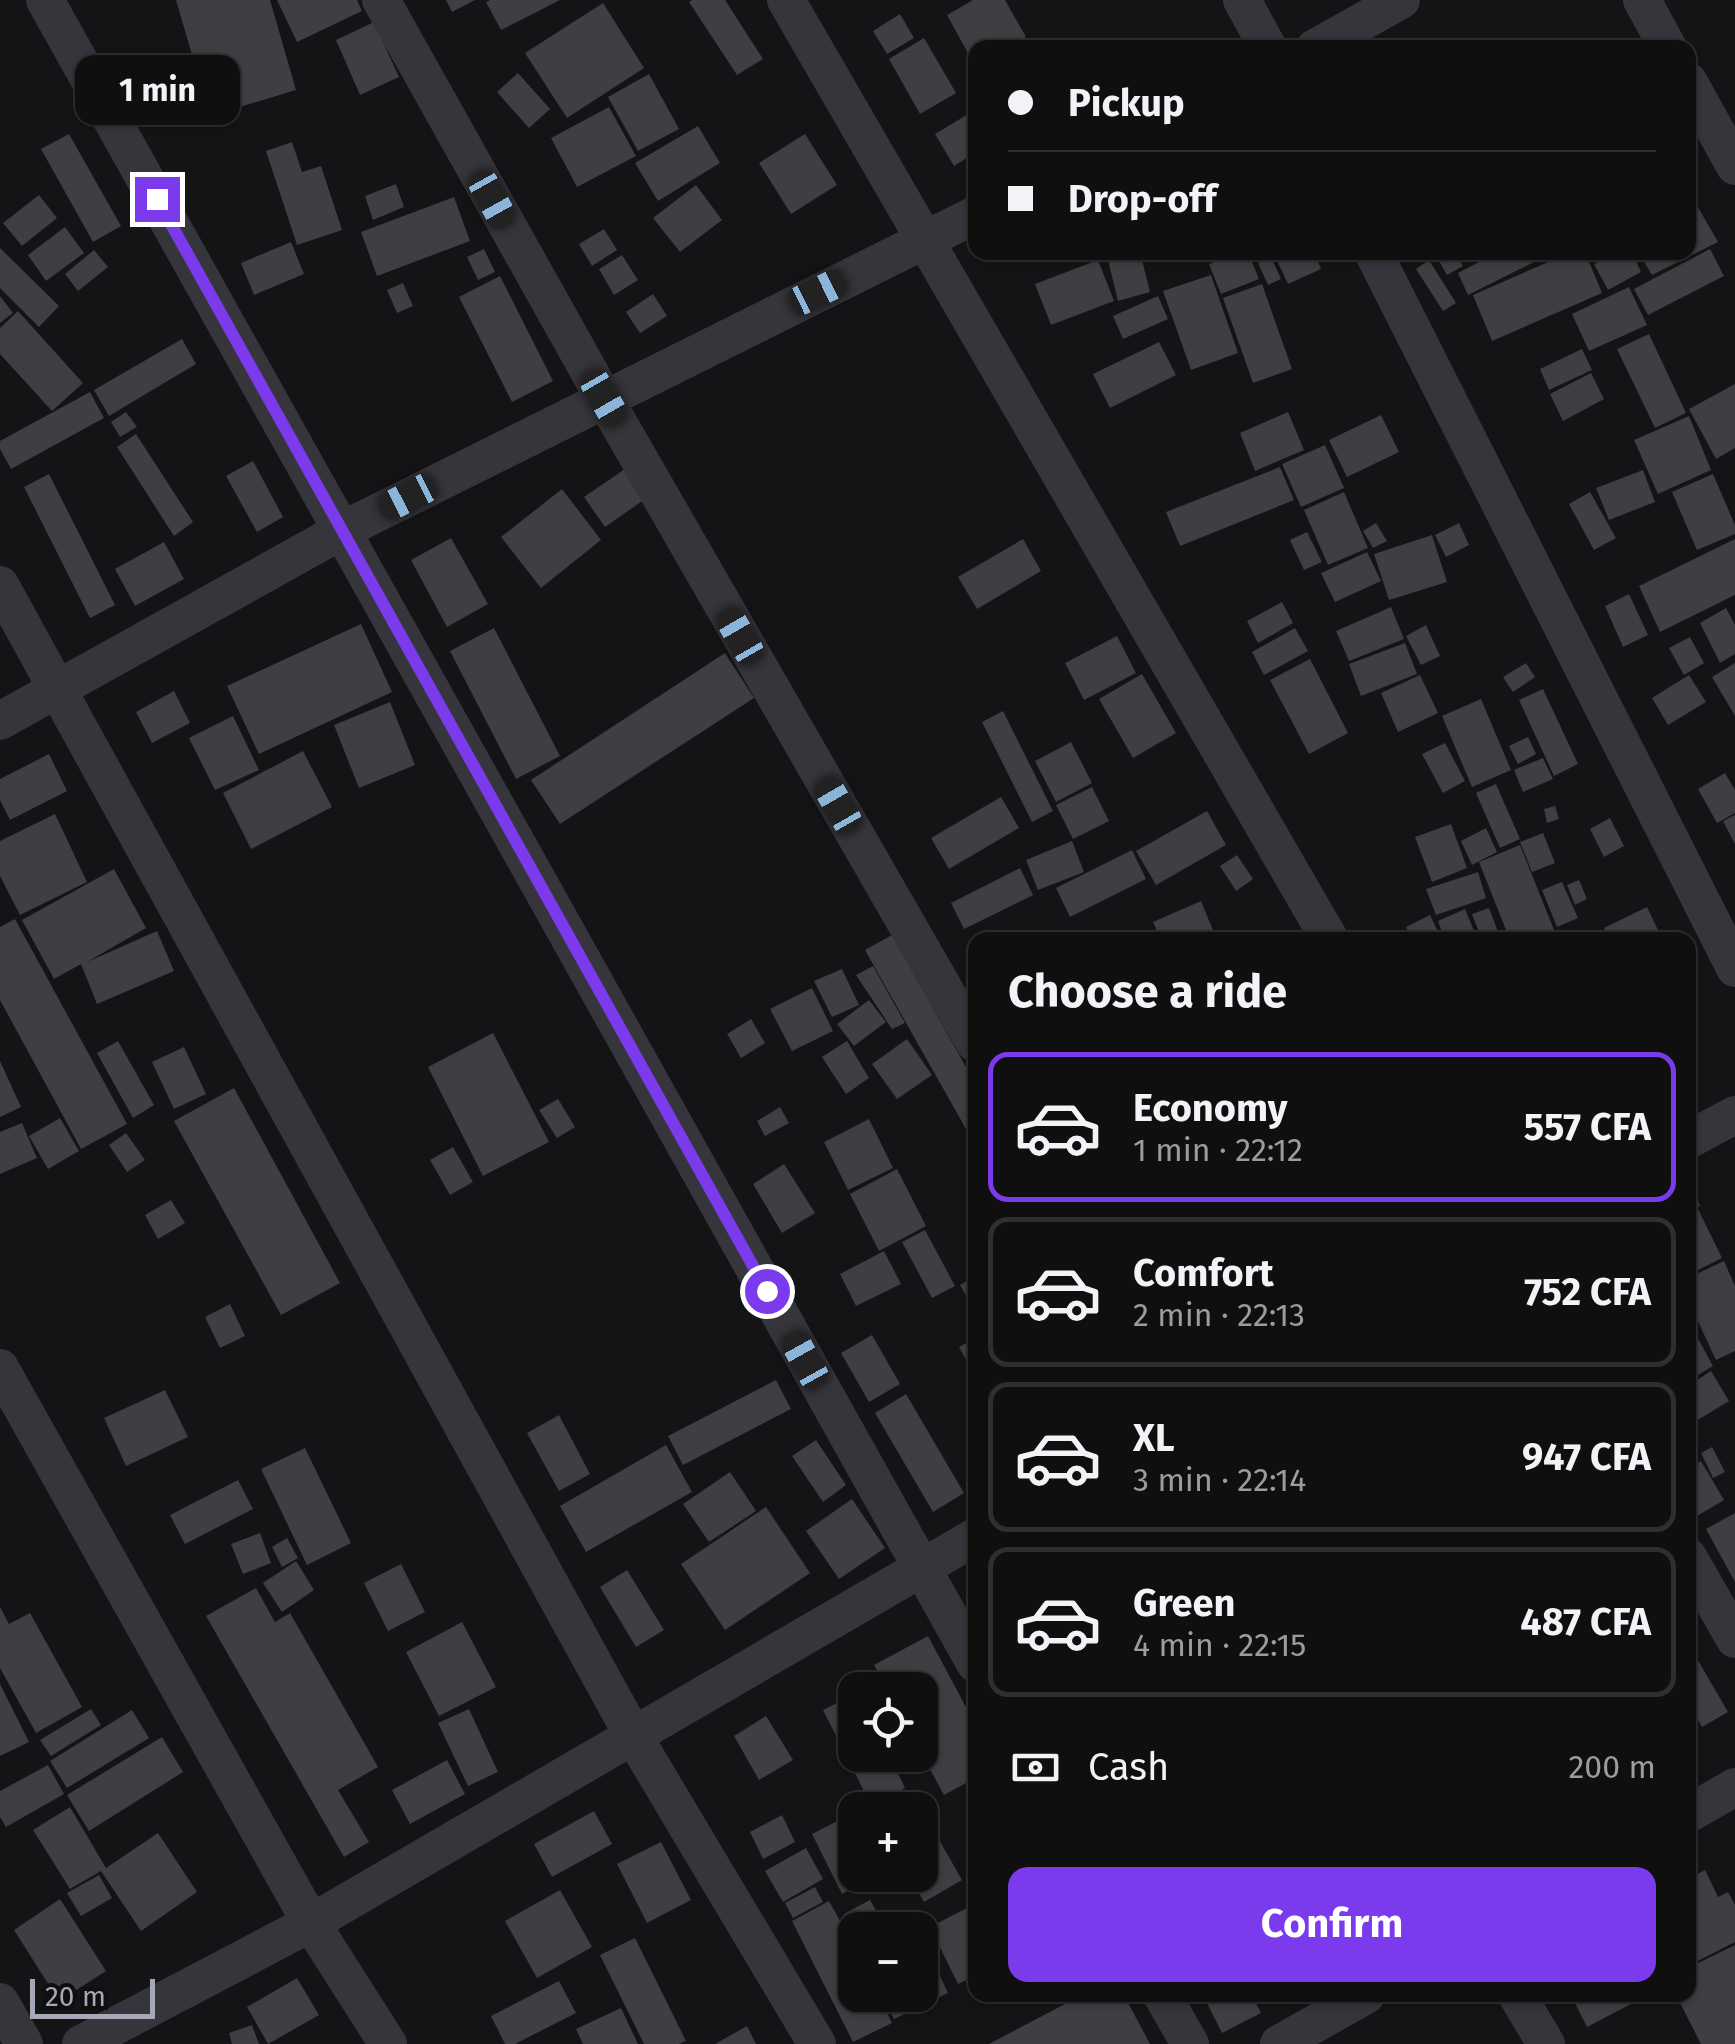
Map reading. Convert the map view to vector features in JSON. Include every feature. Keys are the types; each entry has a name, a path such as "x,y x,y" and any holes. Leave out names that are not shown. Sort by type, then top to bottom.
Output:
{"street":[{"path":"46,0 968,1651"},
{"path":"381,0 604,398 968,1031"},
{"path":"786,0 1325,932"},
{"path":"1242,0 1264,40"},
{"path":"1329,40 1401,0"},
{"path":"1642,0 1664,40"},
{"path":"1696,95 1735,166"},
{"path":"0,721 342,530 968,218"},
{"path":"1377,260 1735,968"},
{"path":"0,585 634,1737 817,2044"},
{"path":"1696,1136 1735,1114"},
{"path":"0,1368 311,1923 388,2044"},
{"path":"81,2044 311,1923 968,1541"},
{"path":"1696,1571 1735,1638"},
{"path":"1696,1809 1735,1787"},
{"path":"0,2002 24,2044"},
{"path":"1166,2002 1190,2044"},
{"path":"1279,2044 1354,2002"},
{"path":"1520,2002 1546,2044"}],"building":[{"path":"176,0 270,0 296,90 210,116"},
{"path":"277,0 357,0 362,11 297,42"},
{"path":"446,0 475,0 452,12"},
{"path":"560,0 501,30 486,2"},
{"path":"725,0 763,59 737,75 689,2"},
{"path":"973,0 1005,0 1026,37 968,40 968,53 947,15"},
{"path":"603,3 644,68 567,118 525,53"},
{"path":"900,14 914,38 887,54 873,31"},
{"path":"374,22 399,77 360,95 336,40"},
{"path":"924,38 956,93 920,114 889,59"},
{"path":"518,73 550,109 529,128 497,92"},
{"path":"649,74 679,129 638,151 608,97"},
{"path":"609,107 636,156 577,187 551,138"},
{"path":"968,114 968,157 954,166 935,134"},
{"path":"698,126 720,163 658,201 635,163"},
{"path":"69,134 121,226 93,242 41,149"},
{"path":"805,134 837,185 791,214 759,163"},
{"path":"292,142 302,172 321,166 342,230 297,245 266,151"},
{"path":"396,184 404,207 373,220 365,196"},
{"path":"696,185 722,220 680,252 653,218"},
{"path":"39,195 57,218 22,246 3,223"},
{"path":"454,197 470,241 377,276 361,232"},
{"path":"1696,204 1718,242 1696,253"},
{"path":"65,227 84,253 46,281 28,255"},
{"path":"604,229 617,250 592,266 579,244"},
{"path":"291,242 304,274 254,295 241,263"},
{"path":"0,248 59,306 39,327 0,288"},
{"path":"484,249 495,272 478,280 467,257"},
{"path":"1710,249 1724,276 1648,315 1634,289 1696,260"},
{"path":"94,250 108,267 78,291 65,274"},
{"path":"622,255 638,280 614,295 599,269"},
{"path":"1098,260 1114,301 1051,325 1035,284"},
{"path":"1108,260 1142,260 1150,292 1118,301"},
{"path":"1218,260 1251,260 1259,279 1221,294 1209,264"},
{"path":"1272,260 1281,279 1268,285 1258,263"},
{"path":"1277,260 1317,260 1321,269 1288,284"},
{"path":"1429,260 1456,303 1443,311 1416,269"},
{"path":"1460,260 1463,266 1447,275 1439,261"},
{"path":"1483,260 1538,260 1468,295 1458,273"},
{"path":"1553,260 1588,260 1602,293 1492,341 1473,295"},
{"path":"1601,260 1636,260 1641,272 1608,290 1594,264"},
{"path":"1643,260 1682,260 1652,275"},
{"path":"1211,275 1238,353 1191,370 1163,291"},
{"path":"500,276 553,381 512,402 459,297"},
{"path":"403,283 413,306 397,313 387,290"},
{"path":"1262,284 1292,369 1253,383 1223,298"},
{"path":"1629,287 1647,325 1589,351 1572,314"},
{"path":"653,294 667,316 640,333 626,312"},
{"path":"0,296 13,313 0,323"},
{"path":"1158,296 1168,319 1123,339 1113,316"},
{"path":"18,311 83,383 52,411 0,354 0,328"},
{"path":"1649,334 1686,413 1655,428 1617,349"},
{"path":"182,339 196,364 109,416 94,390"},
{"path":"1159,342 1176,375 1110,408 1093,374"},
{"path":"1582,349 1592,370 1549,390 1540,369"},
{"path":"1591,373 1604,399 1563,421 1550,394"},
{"path":"1735,384 1735,448 1716,459 1689,409"},
{"path":"90,392 104,418 11,469 0,441"},
{"path":"126,412 137,427 120,437 111,422"},
{"path":"1288,412 1304,450 1255,471 1240,433"},
{"path":"1381,415 1399,452 1347,477 1329,440"},
{"path":"1689,416 1711,470 1658,494 1634,440"},
{"path":"136,434 193,522 174,536 117,447"},
{"path":"1325,445 1344,488 1301,507 1282,464"},
{"path":"253,461 283,517 257,532 226,476"},
{"path":"1280,467 1294,500 1180,546 1166,512"},
{"path":"625,469 645,499 605,527 584,497"},
{"path":"1643,470 1655,502 1609,520 1596,488"},
{"path":"49,474 115,605 90,618 24,487"},
{"path":"1713,474 1735,525 1735,534 1697,550 1672,492"},
{"path":"562,489 601,540 541,588 501,537"},
{"path":"1344,492 1368,548 1328,565 1304,510"},
{"path":"1590,492 1616,538 1594,550 1569,504"},
{"path":"1376,523 1387,541 1373,548 1363,531"},
{"path":"1459,523 1469,545 1446,557 1435,535"},
{"path":"1307,532 1322,562 1304,570 1290,540"},
{"path":"1432,535 1447,582 1389,600 1374,554"},
{"path":"451,538 488,604 447,627 411,560"},
{"path":"1023,539 1041,571 977,609 958,577"},
{"path":"1735,539 1735,595 1660,632 1639,586"},
{"path":"164,542 184,579 135,606 115,569"},
{"path":"1367,552 1381,581 1335,602 1321,573"},
{"path":"1629,594 1648,635 1623,647 1605,606"},
{"path":"1282,602 1293,623 1258,643 1247,621"},
{"path":"1391,607 1404,639 1349,661 1336,631"},
{"path":"1726,608 1735,625 1735,654 1720,663 1700,623"},
{"path":"361,624 392,692 259,754 227,686"},
{"path":"1426,625 1440,656 1421,665 1406,636"},
{"path":"494,628 560,756 516,779 450,651"},
{"path":"1295,628 1308,651 1264,675 1252,652"},
{"path":"1117,636 1136,673 1084,700 1065,663"},
{"path":"1690,637 1704,663 1684,675 1669,648"},
{"path":"1405,643 1417,674 1361,696 1349,664"},
{"path":"725,653 754,698 560,824 531,780"},
{"path":"1310,659 1348,733 1309,754 1270,680"},
{"path":"1526,663 1535,677 1513,692 1503,677"},
{"path":"1735,663 1735,716 1712,677"},
{"path":"1142,674 1176,733 1133,758 1099,699"},
{"path":"1420,675 1438,713 1398,732 1381,693"},
{"path":"1689,675 1706,702 1668,725 1652,698"},
{"path":"1543,689 1578,764 1554,776 1519,700"},
{"path":"174,691 190,723 152,743 136,712"},
{"path":"1481,699 1511,770 1472,787 1442,716"},
{"path":"390,702 415,765 359,788 334,725"},
{"path":"1003,711 1053,811 1032,822 982,722"},
{"path":"233,716 259,770 215,790 189,738"},
{"path":"1528,737 1536,754 1518,764 1509,746"},
{"path":"1071,742 1092,783 1056,802 1035,761"},
{"path":"1445,743 1465,781 1443,793 1422,754"},
{"path":"303,751 332,807 251,849 223,793"},
{"path":"49,754 67,791 10,820 0,800 0,779"},
{"path":"1543,758 1553,779 1523,792 1514,770"},
{"path":"1725,773 1735,790 1735,813 1717,823 1698,789"},
{"path":"1496,784 1520,839 1500,848 1476,793"},
{"path":"1092,787 1109,821 1073,839 1056,805"},
{"path":"1001,797 1019,828 949,869 931,838"},
{"path":"1555,806 1559,819 1547,823 1544,809"},
{"path":"1207,811 1226,845 1156,885 1136,851"},
{"path":"55,814 87,882 20,915 0,876 0,841"},
{"path":"1735,815 1735,844 1723,821"},
{"path":"1610,818 1624,846 1604,857 1590,829"},
{"path":"1451,824 1467,868 1432,882 1415,837"},
{"path":"1486,828 1497,852 1472,865 1461,841"},
{"path":"1543,833 1555,863 1532,872 1520,842"},
{"path":"1072,841 1084,872 1038,890 1026,860"},
{"path":"1520,845 1555,932 1507,932 1479,862"},
{"path":"1132,850 1146,879 1070,917 1056,888"},
{"path":"1237,855 1253,879 1236,891 1220,866"},
{"path":"1020,868 1033,895 964,929 951,903"},
{"path":"114,869 146,928 87,962 157,931 174,971 97,1004 81,964 54,979 22,920"},
{"path":"1478,872 1486,898 1436,915 1426,889"},
{"path":"1579,880 1587,899 1575,905 1567,885"},
{"path":"1562,882 1578,918 1557,927 1542,890"},
{"path":"1201,901 1214,932 1157,932 1153,922"},
{"path":"1647,907 1658,930 1606,932 1604,928"},
{"path":"1489,908 1498,932 1479,932 1472,914"},
{"path":"1465,909 1475,932 1442,932 1438,921"},
{"path":"1430,915 1438,932 1408,932 1406,927"},
{"path":"15,919 127,1124 81,1149 0,1000 0,927"},
{"path":"892,935 968,1071 968,1133 865,950"},
{"path":"873,966 905,1023 892,1029 856,975"},
{"path":"842,969 859,1005 832,1017 814,981"},
{"path":"812,988 833,1031 792,1051 770,1009"},
{"path":"869,1000 886,1022 854,1046 837,1024"},
{"path":"751,1019 765,1043 741,1058 727,1034"},
{"path":"493,1033 549,1142 483,1176 428,1067"},
{"path":"907,1039 932,1075 897,1099 872,1064"},
{"path":"118,1041 154,1105 133,1118 97,1053"},
{"path":"847,1041 869,1078 846,1094 822,1057"},
{"path":"184,1047 206,1094 174,1109 152,1062"},
{"path":"0,1061 21,1107 0,1117"},
{"path":"234,1088 340,1283 281,1315 174,1121"},
{"path":"558,1099 575,1127 557,1138 539,1110"},
{"path":"780,1107 789,1123 765,1136 757,1121"},
{"path":"60,1118 79,1151 48,1169 29,1136"},
{"path":"869,1119 893,1168 848,1190 824,1142"},
{"path":"22,1123 37,1158 0,1174 0,1132"},
{"path":"126,1133 145,1160 127,1172 109,1145"},
{"path":"453,1147 473,1182 450,1195 430,1160"},
{"path":"784,1164 815,1213 782,1233 753,1184"},
{"path":"897,1169 926,1226 879,1251 850,1194"},
{"path":"171,1200 185,1223 158,1239 145,1215"},
{"path":"1696,1210 1722,1258 1696,1271"},
{"path":"925,1230 955,1286 932,1298 902,1242"},
{"path":"884,1251 901,1284 856,1306 840,1274"},
{"path":"1724,1261 1735,1286 1735,1351 1716,1360 1696,1317 1696,1274"},
{"path":"968,1280 968,1299 960,1285"},
{"path":"230,1304 245,1336 220,1348 205,1317"},
{"path":"872,1335 900,1384 869,1402 841,1353"},
{"path":"1696,1335 1713,1366 1696,1376"},
{"path":"968,1342 968,1364 959,1347"},
{"path":"1711,1371 1729,1401 1696,1421 1696,1381"},
{"path":"776,1380 791,1409 683,1465 668,1436"},
{"path":"165,1390 188,1437 126,1466 104,1418"},
{"path":"906,1394 964,1493 933,1512 875,1413"},
{"path":"559,1415 590,1474 559,1491 527,1433"},
{"path":"816,1440 846,1485 823,1502 792,1456"},
{"path":"666,1445 692,1492 586,1552 560,1506"},
{"path":"1712,1447 1725,1472 1713,1478 1701,1453"},
{"path":"305,1448 351,1543 307,1565 261,1469"},
{"path":"1701,1461 1724,1500 1696,1517 1696,1464"},
{"path":"730,1472 756,1511 709,1542 683,1504"},
{"path":"238,1480 253,1509 185,1544 170,1515"},
{"path":"852,1499 885,1548 839,1579 806,1531"},
{"path":"766,1507 810,1573 725,1630 681,1564"},
{"path":"1735,1513 1735,1582 1706,1529"},
{"path":"260,1533 271,1563 243,1574 231,1544"},
{"path":"287,1538 298,1558 282,1567 272,1547"},
{"path":"296,1561 314,1590 282,1612 263,1583"},
{"path":"401,1564 425,1612 388,1631 364,1583"},
{"path":"627,1570 664,1630 636,1647 600,1587"},
{"path":"256,1588 275,1622 290,1613 378,1767 338,1790 369,1842 344,1857 206,1616"},
{"path":"0,1607 9,1624 30,1613 82,1707 36,1733 0,1668"},
{"path":"462,1622 496,1687 439,1716 406,1652"},
{"path":"928,1636 968,1711 968,1782 944,1795 931,1772 938,1772 938,1672 878,1672 874,1665"},
{"path":"1696,1657 1728,1712 1702,1727 1696,1716"},
{"path":"0,1684 29,1742 0,1756"},
{"path":"838,1702 838,1740 823,1710"},
{"path":"91,1709 101,1725 51,1756 40,1740"},
{"path":"469,1709 498,1772 468,1786 438,1723"},
{"path":"132,1710 149,1738 67,1788 50,1761"},
{"path":"766,1716 793,1760 759,1780 734,1736"},
{"path":"162,1737 183,1772 89,1831 67,1795"},
{"path":"447,1760 465,1794 410,1824 392,1790"},
{"path":"48,1765 64,1794 6,1827 0,1817 0,1791"},
{"path":"854,1772 897,1772 905,1788 897,1792 864,1792"},
{"path":"70,1807 106,1868 158,1833 197,1892 141,1931 101,1871 70,1889 33,1830"},
{"path":"594,1811 612,1844 552,1877 534,1844"},
{"path":"782,1815 795,1842 763,1859 750,1832"},
{"path":"838,1821 838,1886 812,1834"},
{"path":"938,1838 962,1880 924,1902 918,1892 938,1892"},
{"path":"661,1842 691,1900 647,1923 617,1864"},
{"path":"806,1848 823,1879 783,1902 765,1871"},
{"path":"1705,1870 1718,1897 1728,1892 1735,1905 1735,1942 1696,1962 1696,1875"},
{"path":"99,1875 112,1898 81,1916 67,1893"},
{"path":"815,1887 823,1902 793,1918 785,1903"},
{"path":"560,1890 592,1947 537,1978 505,1921"},
{"path":"60,1899 106,1971 59,2001 14,1930"},
{"path":"870,1900 877,1912 848,1912"},
{"path":"829,1901 838,1917 838,2012 886,2012 892,2023 853,2042 792,1921"},
{"path":"968,1908 968,1979 958,1984 938,1943 938,1923"},
{"path":"635,1938 686,2041 644,2044 600,1955"},
{"path":"1735,1945 1735,2044 1701,2044 1680,2002 1696,2002 1696,1964"},
{"path":"938,1972 948,1993 938,1998"},
{"path":"297,1978 319,2015 268,2044 247,2007"},
{"path":"559,1981 576,2013 515,2044 505,2044 491,2016"},
{"path":"1069,2002 1128,2002 1150,2044 989,2044"},
{"path":"1206,2002 1256,2002 1261,2013 1222,2033"},
{"path":"1574,2002 1631,2004 1587,2027"},
{"path":"621,2008 638,2044 583,2044 576,2029"},
{"path":"252,2025 259,2044 232,2044 229,2033"},
{"path":"747,2026 756,2044 715,2044"}],"route":[{"path":"157,199 767,1291"}]}
